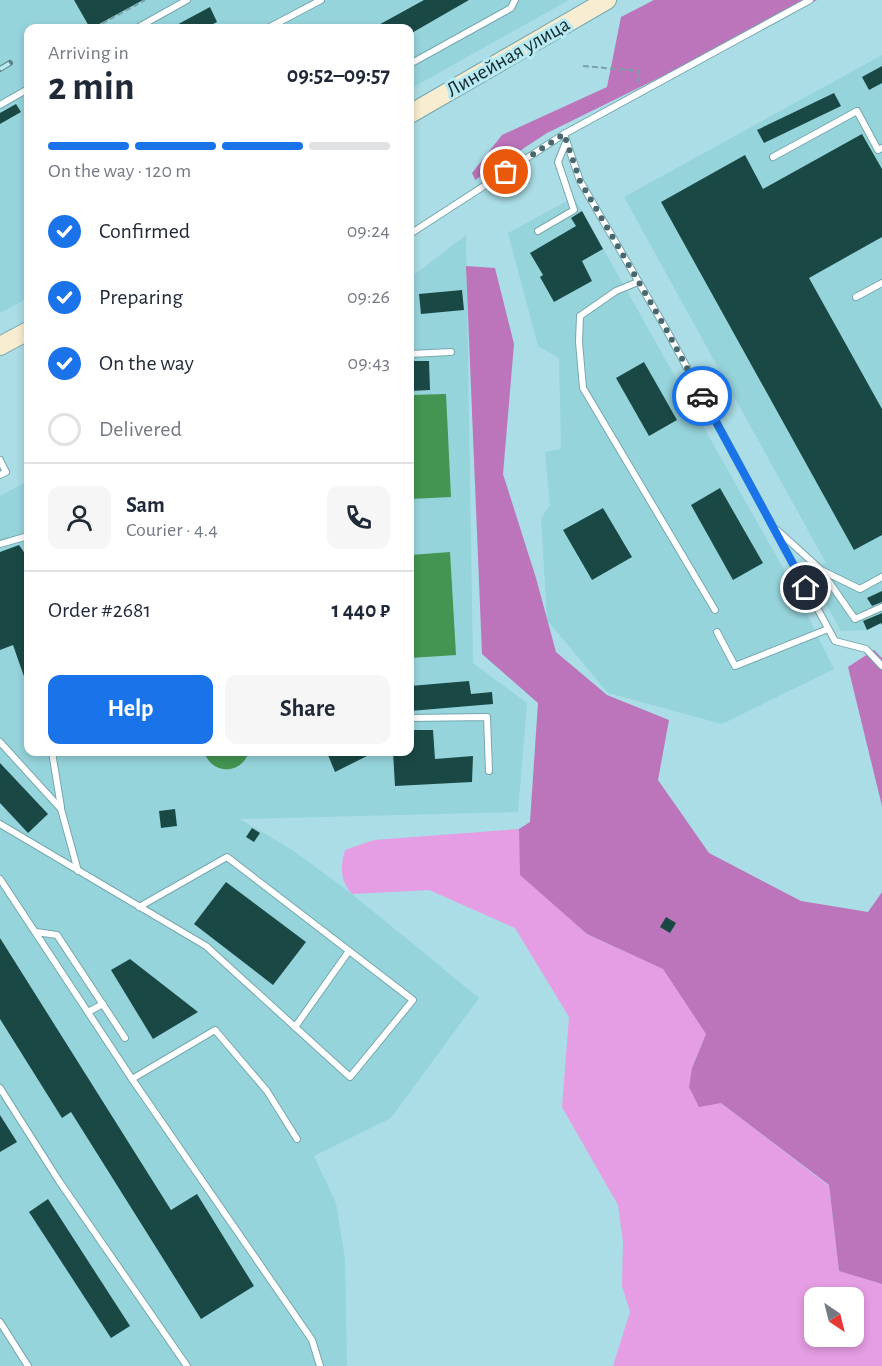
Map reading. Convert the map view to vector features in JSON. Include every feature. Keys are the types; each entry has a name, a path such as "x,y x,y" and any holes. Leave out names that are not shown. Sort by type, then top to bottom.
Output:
{"street":[{"name":"Линейная улица","path":"414,112 607,0"},
{"path":"0,346 24,333"}],"lane":[{"path":"144,24 188,0"},
{"path":"276,24 321,0"},
{"path":"414,62 511,8 514,0"},
{"path":"414,232 636,94 810,0"},
{"path":"0,105 24,91"},
{"path":"773,157 857,111 881,152"},
{"path":"538,231 574,210 558,162 565,138"},
{"path":"565,138 580,181 638,282 834,641 866,649 882,666"},
{"path":"638,282 616,291 580,316 579,342 583,388 715,610"},
{"path":"856,297 882,282"},
{"path":"414,354 451,352"},
{"path":"0,460 6,472 0,475"},
{"path":"772,526 820,569 855,619 882,607"},
{"path":"0,544 24,537"},
{"path":"820,569 860,589 882,577"},
{"path":"717,632 735,666 828,629"},
{"path":"414,718 487,717 489,771"},
{"path":"0,742 61,809"},
{"path":"53,756 61,809 78,871"},
{"path":"0,824 78,871 139,907 206,946 350,1077 412,1000 227,857 139,907"},
{"path":"0,879 132,1079 312,1340 320,1366"},
{"path":"36,932 57,935 125,1038"},
{"path":"295,1027 349,951"},
{"path":"88,1012 103,1004"},
{"path":"132,1079 215,1030 267,1091 297,1139"},
{"path":"0,1088 59,1181 187,1366"},
{"path":"0,1322 28,1366"}],"path":[{"path":"101,24 145,0"},
{"path":"583,66 639,71 636,94"}],"shaded area":[{"path":"0,0 569,0 414,87 414,24 24,24 24,300 0,313"},
{"path":"654,0 817,0 547,133 475,180 472,173 502,135 607,87 621,17"},
{"path":"882,55 882,623 867,630 841,631 808,572 826,563 624,197"},
{"path":"574,197 792,584 834,669 722,724 608,693 547,620 541,518 550,505 545,452 561,449 559,358 538,346 508,233"},
{"path":"466,235 473,663 527,703 518,812 240,819 291,849 352,894 479,998 391,1118 314,1156 336,1203 345,1259 347,1366 0,1366 0,496 24,483 24,756 414,756 414,275"},
{"path":"466,266 495,268 514,344 503,474 536,578 556,652 607,695 669,720 658,780 709,853 801,901 868,912 882,892 882,1284 839,1271 829,1185 721,1103 699,1107 689,1087 692,1068 706,1034 663,969 587,934 520,875 519,829 530,822 538,703 482,654"},
{"path":"446,394 451,497 414,499 414,395"},
{"path":"450,552 456,655 414,658 414,555"},
{"path":"874,650 882,658 882,806 848,667"},
{"path":"206,756 247,756 240,765 226,769 213,765"},
{"path":"519,829 521,875 587,934 663,969 706,1034 692,1068 721,1103 829,1186 839,1271 882,1284 882,1366 613,1366 630,1312 622,1286 623,1242 618,1205 562,1107 569,1017 515,928 429,890 352,894 345,884 342,873 345,850 374,840"}],"building":[{"path":"74,0 143,0 99,24 88,24"},
{"path":"424,0 469,0 414,32 414,24 380,24"},
{"path":"210,7 217,22 213,24 178,24"},
{"path":"882,66 882,83 869,90 862,77"},
{"path":"834,93 841,106 764,143 757,130"},
{"path":"16,104 21,112 0,124 0,113"},
{"path":"862,134 882,169 882,237 809,278 882,409 882,535 854,550 661,202 745,155 763,189"},
{"path":"582,211 603,249 582,261 592,281 554,302 540,277 543,275 530,253 576,226 571,218"},
{"path":"462,290 464,310 421,314 419,294"},
{"path":"414,361 429,361 430,390 414,391"},
{"path":"644,362 677,420 649,436 616,378"},
{"path":"720,488 763,563 733,580 691,505"},
{"path":"603,508 632,557 592,580 563,530"},
{"path":"19,545 24,552 24,676 13,645 0,650 0,552"},
{"path":"882,591 882,602 872,606 867,598"},
{"path":"882,613 882,625 881,623 867,630 863,621"},
{"path":"469,681 471,694 492,692 493,704 414,711 414,686"},
{"path":"414,730 433,730 435,759 473,756 472,782 395,786 393,756 414,756"},
{"path":"328,756 367,756 335,772"},
{"path":"0,763 48,814 28,833 0,803"},
{"path":"175,809 177,826 161,828 159,811"},
{"path":"252,828 260,833 254,842 246,837"},
{"path":"226,882 306,942 273,985 194,924"},
{"path":"666,917 676,923 670,933 660,927"},
{"path":"0,938 171,1210 197,1194 254,1286 201,1319 71,1112 62,1118 0,1019"},
{"path":"130,959 198,1012 153,1039 111,970"},
{"path":"0,1115 17,1142 0,1152"},
{"path":"48,1199 130,1326 111,1338 29,1212"}],"railway":[{"path":"0,69 10,63"}],"way so far":[{"path":"506,172 564,134 580,181 702,396"}],"route":[{"path":"702,396 806,588"}]}
